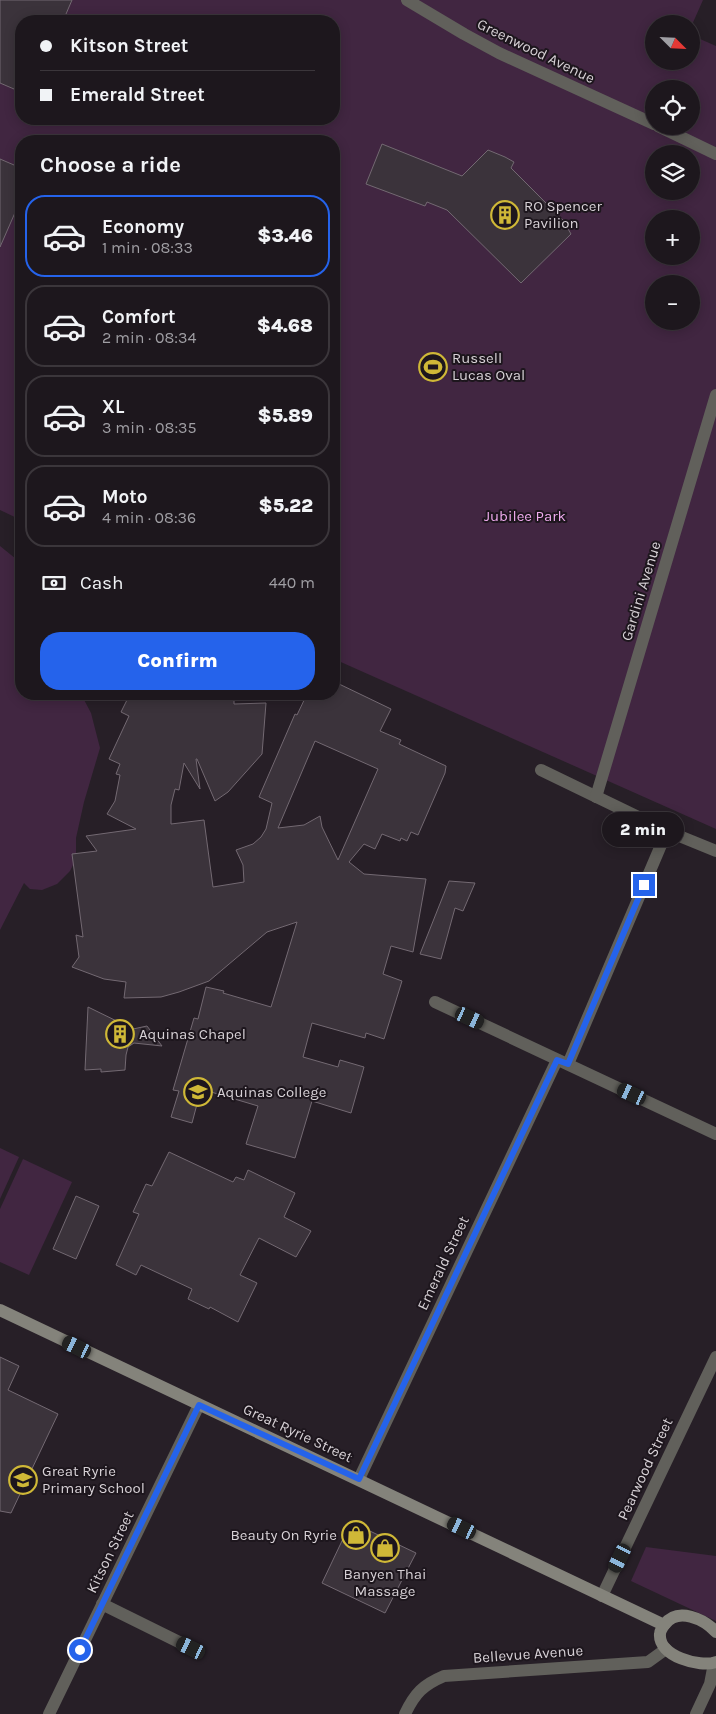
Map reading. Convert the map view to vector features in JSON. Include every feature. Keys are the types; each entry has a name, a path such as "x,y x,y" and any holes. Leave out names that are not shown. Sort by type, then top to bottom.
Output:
{"main road":[{"name":"Great Ryrie Street","path":"0,1310 664,1625"},
{"path":"715,1662 688,1662 675,1656 666,1649 660,1634 664,1625 671,1618 678,1616 703,1621 716,1632"}],"street":[{"name":"Greenwood Avenue","path":"407,0 464,34 499,52 645,120"},
{"path":"677,135 716,154"},
{"name":"Gardini Avenue","path":"596,797 716,394"},
{"path":"541,770 668,831 716,851"},
{"name":"Emerald Street","path":"359,1479 562,1062 668,831"},
{"path":"435,1002 716,1134"},
{"name":"Pearwood Street","path":"602,1596 716,1357"},
{"name":"Kitson Street","path":"49,1714 199,1405"},
{"path":"102,1604 191,1648"},
{"name":"Bellevue Avenue","path":"405,1714 413,1697 428,1682 444,1676 648,1662 666,1649"},
{"path":"696,1714 710,1684 715,1662"}],"green space":[{"name":"Jubilee Park","path":"0,0 703,0 696,15 645,15 645,70 700,70 700,39 716,46 716,829 340,662 340,135 15,135 15,517 0,510"},
{"path":"0,546 15,558 15,700 84,700 91,713 100,748 84,802 76,838 76,859 70,871 57,884 42,890 30,889 24,883 0,930"},
{"path":"0,1148 19,1157 0,1199"},
{"path":"23,1159 72,1182 29,1275 0,1262 0,1209"},
{"path":"646,1547 716,1556 716,1621 631,1581"}],"building":[{"path":"0,0 72,0 66,15 15,15 15,89 0,83"},
{"name":"RO Spencer Pavilion","path":"382,144 462,176 488,150 505,157 514,162 511,168 563,220 571,234 521,283 447,210 427,202 425,206 366,184"},
{"path":"0,159 15,165 15,213 0,247"},
{"path":"340,684 391,709 380,731 401,740 399,744 446,766 445,773 418,835 411,832 407,841 401,838 400,841 382,834 375,849 364,844 349,862 364,874 426,879 413,952 391,946 383,974 402,981 384,1039 366,1033 365,1038 312,1023 303,1057 338,1067 340,1060 364,1067 351,1113 312,1101 295,1158 246,1144 258,1106 201,1089 192,1123 171,1117 179,1091 173,1090 194,1018 198,1019 206,987 271,1007 297,922 267,932 209,981 161,997 124,998 126,982 104,979 72,967 79,957 76,935 83,937 72,854 97,851 86,836 136,829 107,814 115,801 120,775 116,774 120,764 109,759 129,716 121,712 127,700 234,700 234,704 266,703 262,754 228,792 215,801 196,759 200,789 184,763 179,790 175,789 171,805 171,824 204,820 213,887 244,882 243,865 236,850 253,844 266,829 272,803 259,797 295,714 297,715 304,700 340,700","holes":["315,741 378,769 338,860 322,827 320,816 304,825 278,828"]},
{"path":"449,881 475,883 463,911 455,908 441,959 420,954"},
{"name":"Aquinas Chapel","path":"88,1007 133,1029 147,1026 162,1046 134,1043 128,1047 125,1070 101,1072 101,1069 85,1070"},
{"path":"169,1152 233,1182 236,1177 244,1180 248,1170 295,1193 284,1217 311,1231 296,1257 259,1238 240,1275 257,1283 238,1322 210,1307 209,1309 188,1299 192,1289 141,1265 136,1275 116,1265 139,1214 133,1212 146,1184 152,1186"},
{"path":"76,1196 99,1206 76,1259 53,1249"},
{"path":"0,1357 19,1366 8,1390 58,1414 11,1513 0,1511"},
{"path":"351,1522 416,1553 385,1613 322,1583"}],"place":[{"name":"RO Spencer Pavilion","path":"505,215"},
{"name":"Russell Lucas Oval","path":"433,367"},
{"name":"Aquinas Chapel","path":"120,1034"},
{"name":"Aquinas College","path":"198,1092"},
{"name":"Great Ryrie Primary School","path":"23,1480"},
{"name":"Beauty On Ryrie","path":"356,1535"},
{"name":"Banyen Thai Massage","path":"385,1548"}],"route":[{"path":"80,1650 199,1405 359,1479 557,1060 568,1064 644,885"}]}
